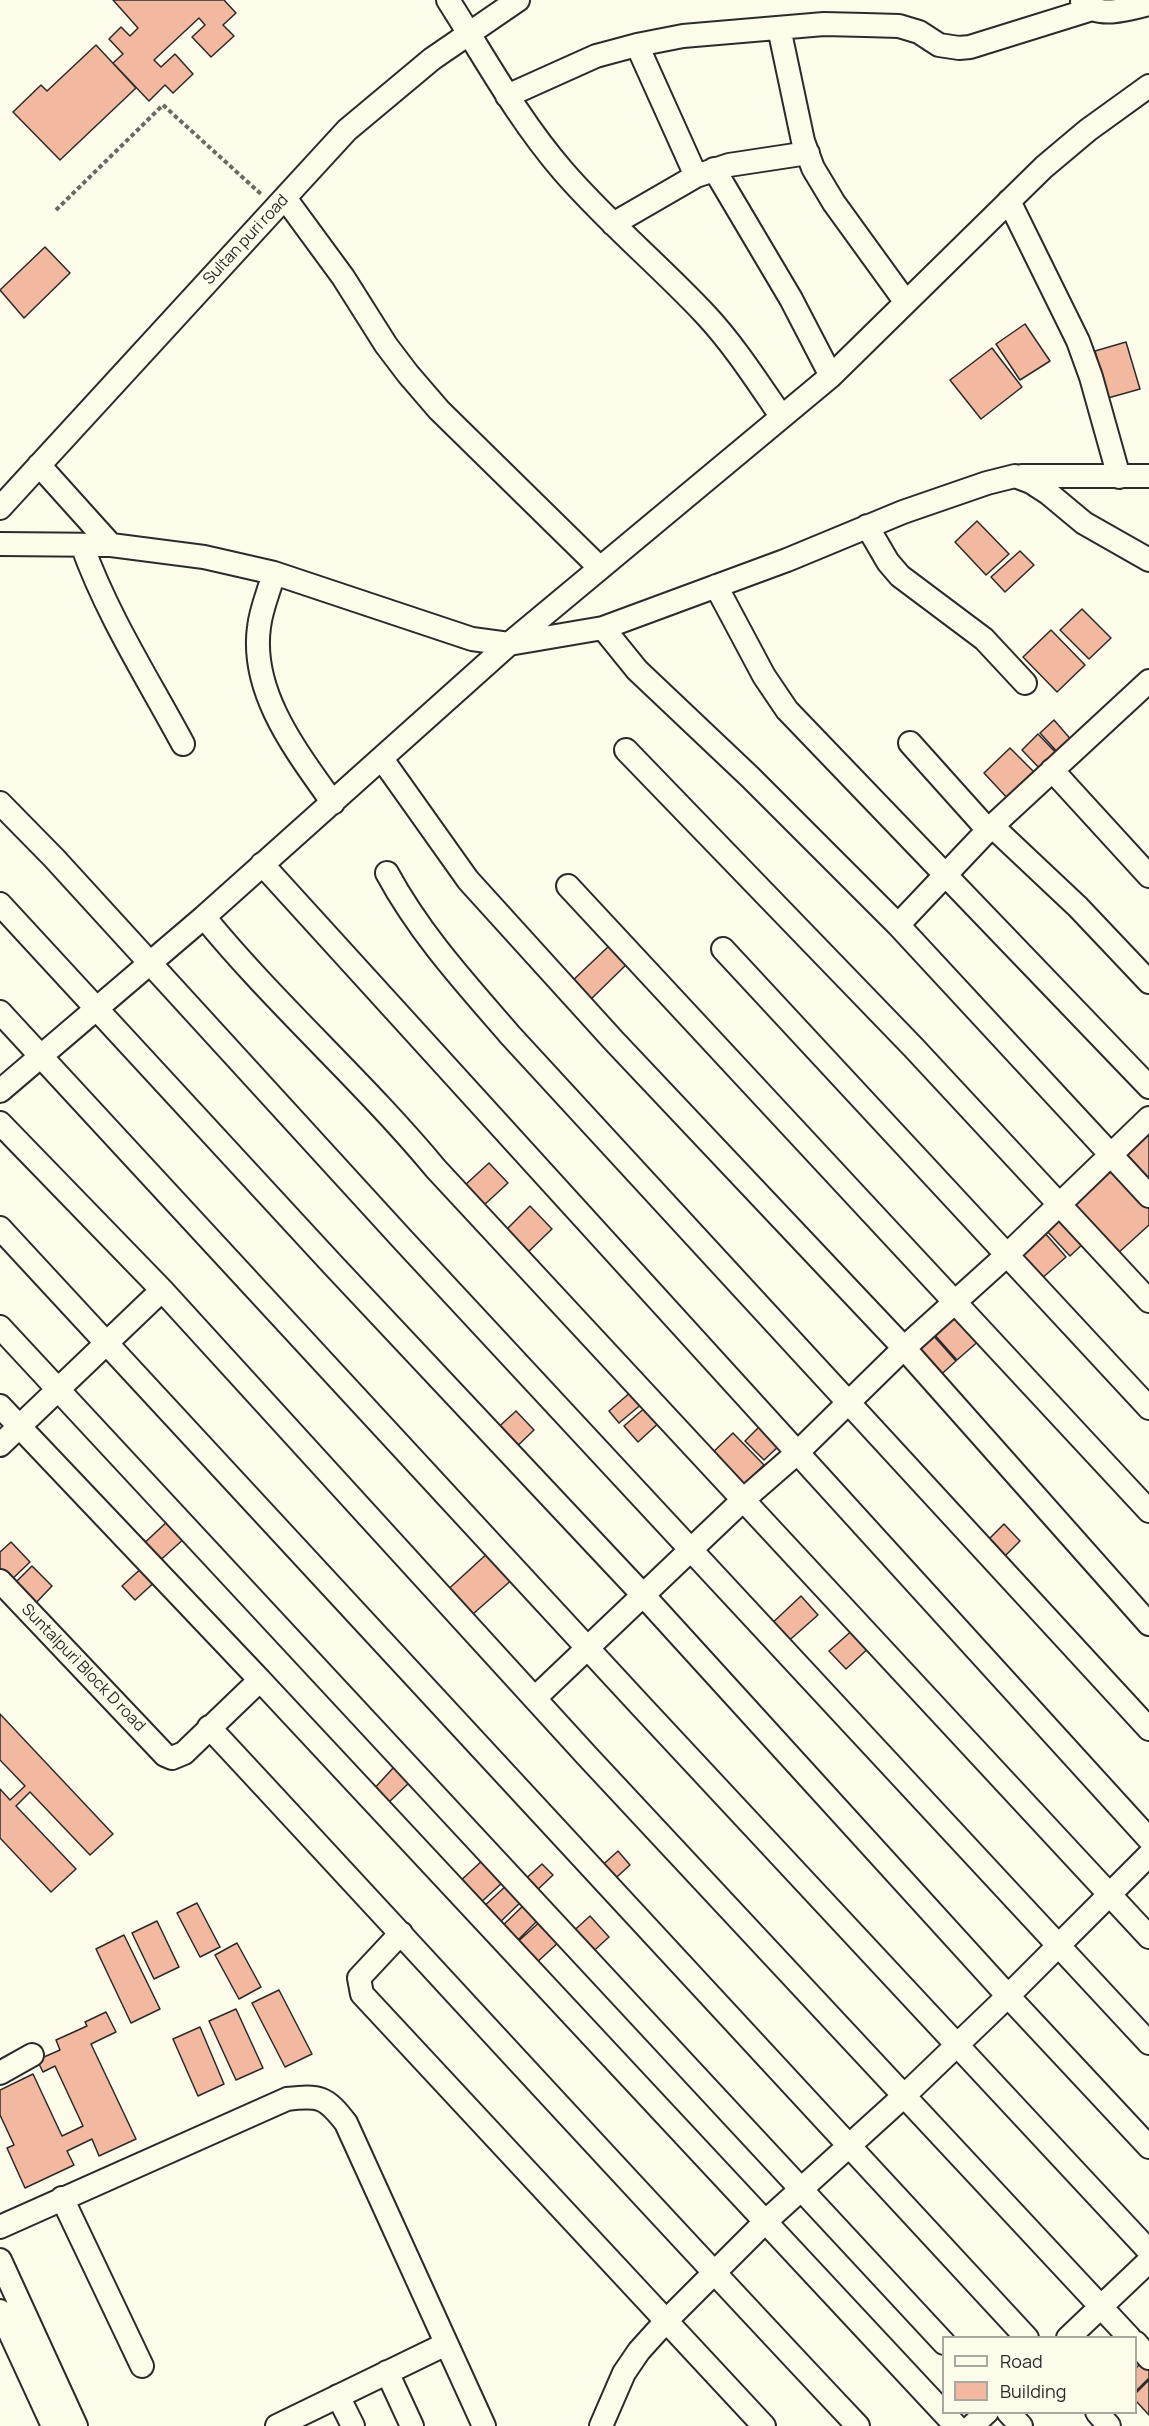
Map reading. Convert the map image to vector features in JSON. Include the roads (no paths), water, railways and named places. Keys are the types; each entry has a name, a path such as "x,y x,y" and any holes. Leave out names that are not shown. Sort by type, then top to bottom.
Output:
{"street":[{"path":"448,0 507,96 562,169 613,224 705,313 738,354 781,416"},
{"name":"Sultan puri road","path":"0,508 347,130 432,59 518,0"},
{"path":"507,96 596,56 682,36 824,24 898,26 919,32 939,45 959,48 970,47 1086,5 1126,10 1149,4"},
{"path":"779,28 803,141 813,168 834,203 905,301"},
{"path":"637,45 705,173 791,299 831,376"},
{"path":"0,1091 204,917 509,644 831,376 905,301 1069,145 1149,86"},
{"path":"613,224 705,173 729,165 808,153"},
{"path":"1009,201 1078,340 1091,377 1119,477"},
{"path":"280,203 343,277 387,345 439,410 600,568"},
{"path":"39,465 111,545"},
{"path":"0,544 111,545 204,557 274,573 447,632 472,639 509,644 603,628 787,560 867,526 987,483 1015,476 1149,476"},
{"path":"1015,476 1031,482 1084,523 1149,560"},
{"path":"867,526 888,562 900,576 984,639 1025,683"},
{"path":"82,545 93,576 108,607 183,744"},
{"path":"274,573 259,626 258,655 265,686 290,739 333,803"},
{"path":"716,586 764,676 787,710 1149,1088"},
{"path":"603,628 637,670 750,777 897,925 1149,1196"},
{"path":"897,925 990,828 1149,681"},
{"path":"910,743 990,828 1078,907 1149,982"},
{"path":"626,750 914,1048 1149,1301"},
{"path":"382,759 444,849 475,888 614,1041 904,1348 1149,1624"},
{"path":"1052,770 1149,876"},
{"path":"0,803 54,858 148,963 1149,2043"},
{"path":"262,864 1149,1839"},
{"path":"387,873 421,928 441,955 495,1017 1149,1729"},
{"path":"568,886 1149,1511"},
{"path":"0,904 333,1265 644,1596 1008,1996 1149,2147"},
{"path":"204,917 233,952 355,1077 436,1169 1149,1937"},
{"path":"723,949 1149,1408"},
{"path":"0,1012 1149,2251"},
{"path":"535,1698 744,1500 797,1453 904,1348 1006,1255 1149,1118"},
{"path":"0,1124 162,1290 535,1698 1129,2336"},
{"path":"0,1228 1026,2336"},
{"path":"0,1445 162,1290"},
{"path":"0,1327 942,2341"},
{"path":"0,1406 260,1680 942,2411"},
{"name":"Suntalpuri Block D road","path":"0,1581 165,1755 172,1758 184,1753 209,1727"},
{"path":"260,1680 209,1727 401,1933 487,2030 858,2426"},
{"path":"601,2426 624,2373 639,2351 667,2320 765,2222 957,2046 1149,1855"},
{"path":"401,1933 359,1978 362,1994 764,2426"},
{"path":"0,2073 32,2055"},
{"path":"0,2227 288,2099 318,2097 334,2107 346,2124 484,2426"},
{"path":"62,2198 142,2366"},
{"path":"0,2259 76,2426"},
{"path":"1069,2336 1149,2261"},
{"path":"0,2311 53,2426"},
{"path":"284,2425 446,2344"},
{"path":"1137,2344 1149,2358"},
{"path":"387,2372 412,2426"},
{"path":"338,2396 352,2426"},
{"path":"945,2414 956,2426"},
{"path":"972,2426 985,2414"},
{"path":"1010,2414 1021,2426"},
{"path":"1099,2414 1109,2426"}]}
